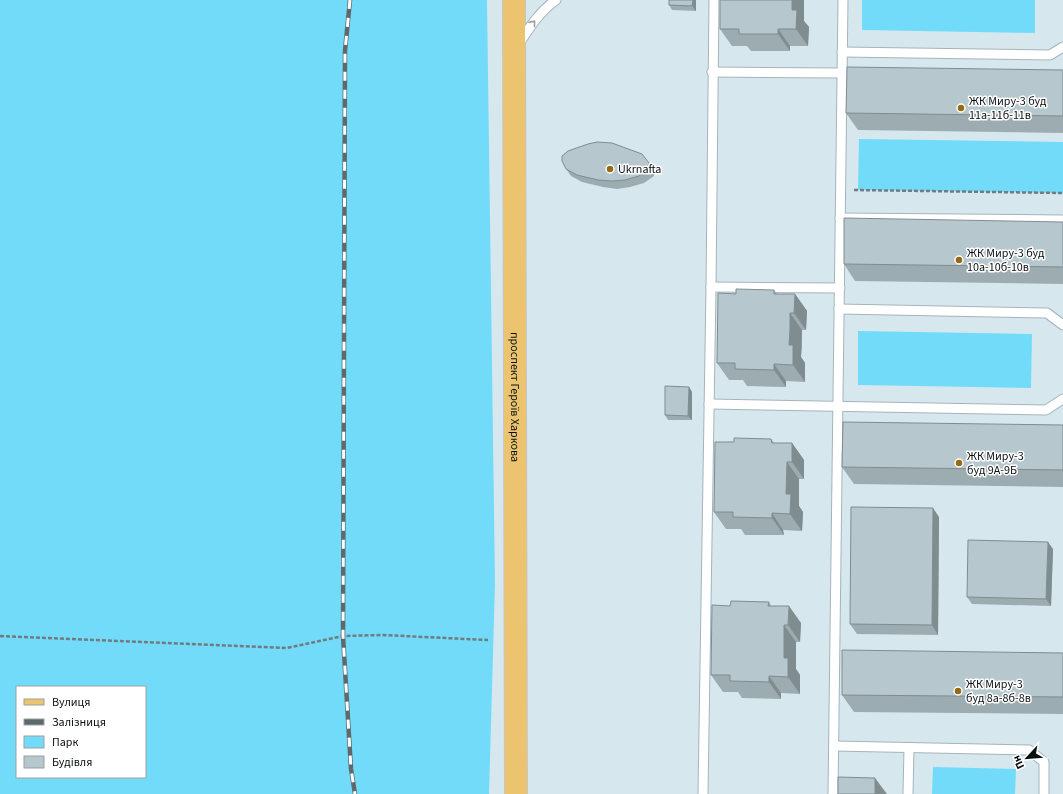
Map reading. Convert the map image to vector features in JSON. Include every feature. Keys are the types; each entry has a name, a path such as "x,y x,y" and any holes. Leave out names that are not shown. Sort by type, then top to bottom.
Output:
{"main road":[{"name":"проспект Героїв Харкова","path":"514,0 516,794"}],"lane":[{"path":"515,50 531,24 550,4 556,0"},
{"path":"703,794 714,0"},
{"path":"833,794 843,0"},
{"path":"842,52 1050,55 1063,47"},
{"path":"712,72 842,72"},
{"path":"840,218 1063,220"},
{"path":"711,287 840,288"},
{"path":"840,309 1047,313 1063,325"},
{"path":"709,404 1046,410 1063,399"},
{"path":"834,746 1029,750 1044,762 1044,794"},
{"path":"908,794 909,748"}],"path":[{"path":"840,189 1063,193"},
{"path":"0,636 287,648 343,636 382,635 488,640"}],"green space":[{"path":"0,0 487,0 495,583 489,794 0,794"},
{"path":"862,0 1035,0 1035,33 862,30"},
{"path":"859,139 1063,142 1063,193 858,190"},
{"path":"858,331 1032,334 1031,388 858,385"},
{"path":"933,767 1016,769 1015,794 932,794"}],"building":[{"path":"669,0 693,0 692,6 669,5"},
{"path":"720,0 792,0 792,10 797,10 796,29 778,29 778,34 739,34 739,29 720,29"},
{"path":"847,67 1063,70 1063,116 846,113"},
{"name":"Ukrnafta","path":"597,142 612,143 642,154 649,163 649,168 639,176 625,180 612,181 598,180 577,175 566,169 562,161 562,156 568,151"},
{"path":"844,218 1063,222 1063,267 844,264"},
{"path":"736,289 774,290 774,294 795,294 794,313 790,313 789,345 793,345 793,365 774,364 774,370 735,369 735,363 717,363 718,293 736,294"},
{"path":"665,386 689,387 688,416 665,415"},
{"name":"ЖК Миру-3 буд 9А-9Б","path":"843,422 1063,425 1063,470 842,467"},
{"path":"734,438 771,439 772,443 792,443 792,462 787,462 786,494 791,494 790,514 772,513 772,518 733,517 733,512 714,512 715,442 734,442"},
{"path":"851,507 933,508 932,625 850,624"},
{"path":"968,540 1048,542 1046,599 967,597"},
{"path":"731,601 769,602 768,606 789,606 788,625 784,625 784,658 788,658 788,677 769,676 769,682 730,681 730,675 711,675 712,605 730,606"},
{"path":"842,650 1063,653 1063,697 842,695"},
{"path":"838,777 875,778 875,794 838,794"}],"railway":[{"path":"350,0 345,51 343,636 351,769 355,794"}],"place":[{"name":"ЖК Миру-3 буд 11а-11б-11в","path":"961,108"},
{"name":"Ukrnafta","path":"610,169"},
{"name":"ЖК Миру-3 буд 10а-10б-10в","path":"959,260"},
{"name":"ЖК Миру-3 буд 9А-9Б","path":"959,463"},
{"name":"ЖК Миру-3 буд 8а-8б-8в","path":"958,691"}]}
